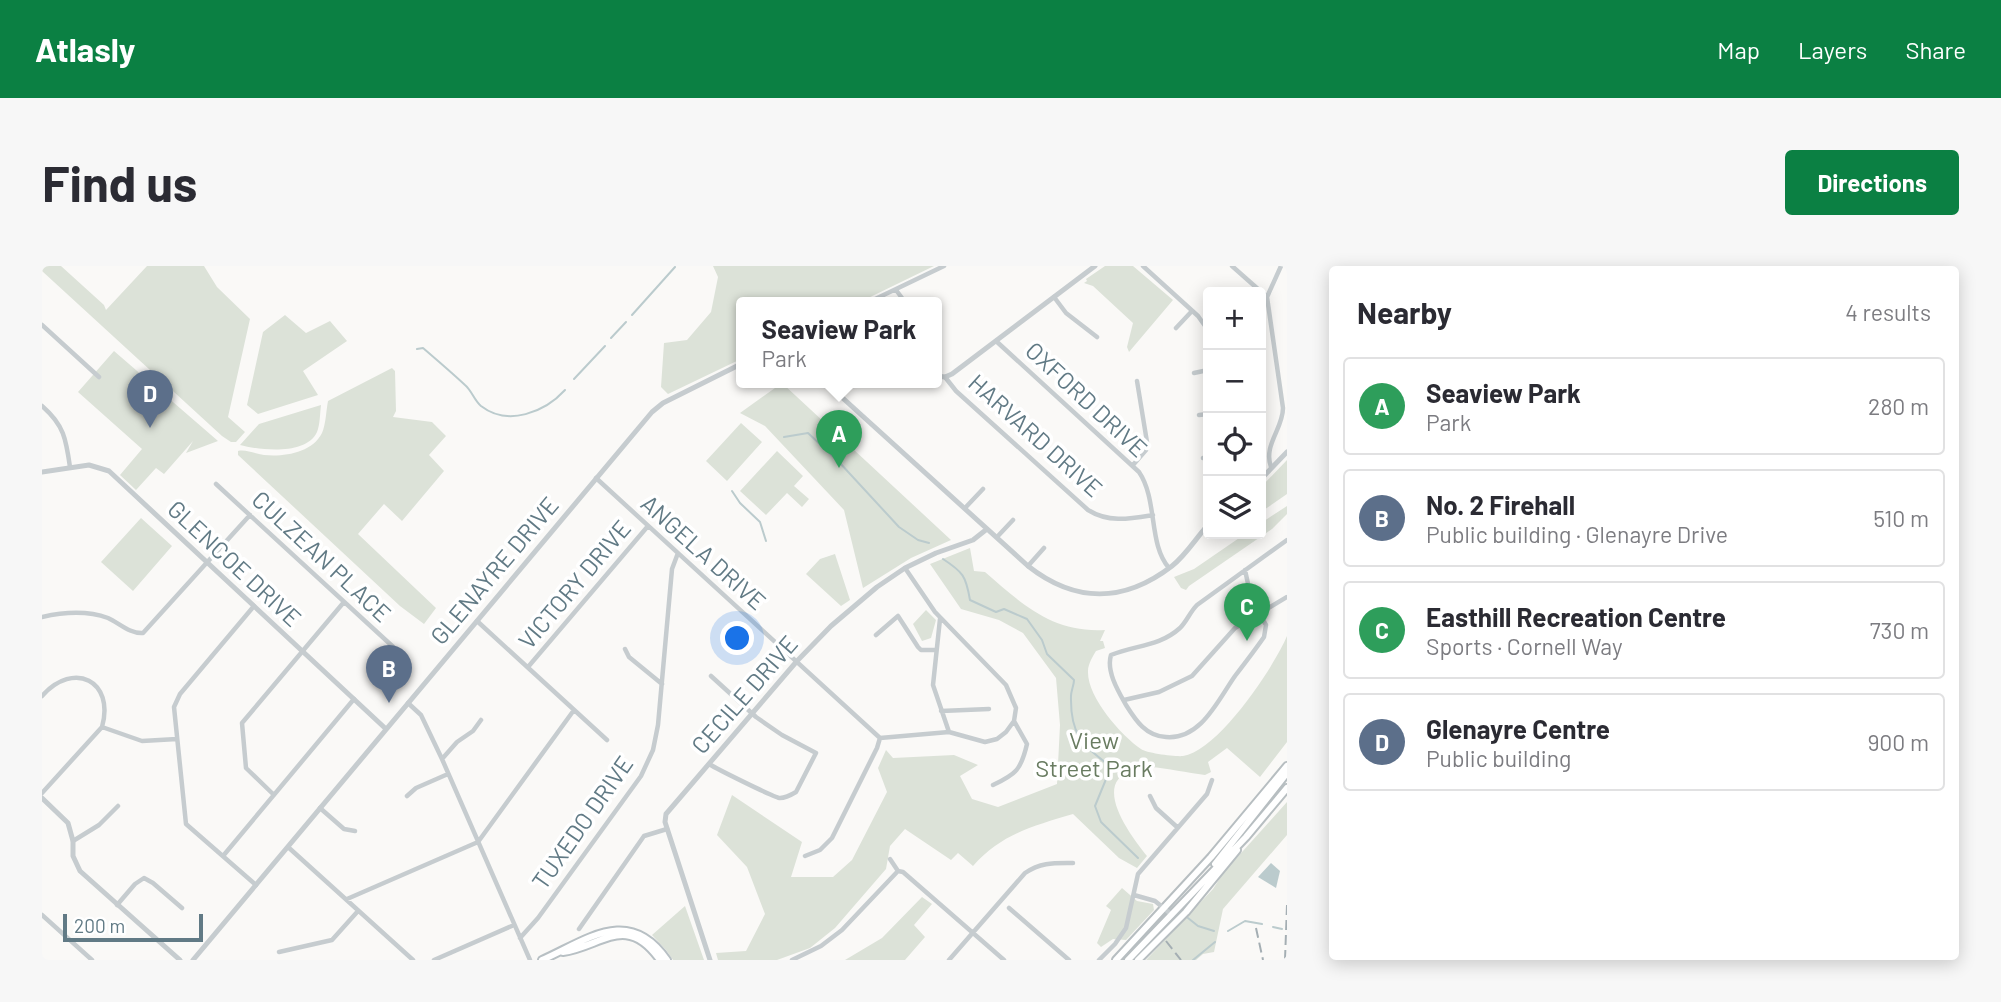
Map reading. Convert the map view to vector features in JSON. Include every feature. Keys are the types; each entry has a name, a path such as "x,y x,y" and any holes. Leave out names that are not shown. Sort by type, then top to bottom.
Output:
{"main road":[{"path":"1116,960 1165,909 1287,766"},
{"path":"1209,875 1218,859 1287,773"},
{"path":"1138,960 1192,904 1287,788"},
{"path":"1128,960 1246,837"},
{"path":"542,960 598,933 622,930 645,938 667,960"},
{"path":"561,952 572,951 605,937 620,935 634,938 646,945 660,960"}],"street":[{"path":"880,297 944,266"},
{"path":"946,377 1095,266"},
{"path":"1143,266 1193,311 1203,324"},
{"path":"1232,266 1255,287"},
{"path":"1271,467 1270,447 1282,420 1283,408 1266,297 1282,266"},
{"path":"896,290 901,297"},
{"path":"1054,297 1066,313 1097,337"},
{"path":"1176,328 1193,311"},
{"path":"42,325 99,377"},
{"name":"OXFORD DRIVE","path":"996,341 1133,466 1145,482 1162,558 1169,568"},
{"name":"GLENAYRE DRIVE","path":"193,960 657,407 736,367"},
{"path":"1194,373 1203,371"},
{"name":"HARVARD DRIVE","path":"942,377 946,377 957,391 1088,510 1098,516 1121,520 1153,514"},
{"path":"1133,466 1147,446 1138,381"},
{"path":"832,388 1028,566 1055,584 1079,592 1101,594 1122,591 1145,583 1169,568 1203,531"},
{"path":"42,406 64,432 70,467"},
{"path":"1199,415 1203,415"},
{"path":"1264,476 1287,452"},
{"name":"GLENCOE DRIVE","path":"42,472 89,465 108,471 386,729"},
{"name":"ANGELA DRIVE","path":"596,478 880,738"},
{"name":"CULZEAN PLACE","path":"216,484 402,655"},
{"path":"965,508 983,489"},
{"path":"42,617 83,613 110,619 134,632 143,633 250,515"},
{"path":"997,537 1013,520"},
{"name":"VICTORY DRIVE","path":"528,667 648,526"},
{"name":"CECILE DRIVE","path":"667,829 665,820 668,811 797,662 842,617 905,568 973,540 987,528"},
{"path":"1244,570 1252,602 1266,625 1264,637 1208,715 1191,732 1175,737 1154,736 1143,728 1124,701 1110,666 1112,654 1144,647 1171,635 1187,620 1197,605 1244,570 1287,540"},
{"path":"1028,566 1044,548"},
{"name":"TUXEDO DRIVE","path":"520,938 538,918 641,776 653,750 672,569 678,553"},
{"path":"805,856 820,850 832,838 880,738 949,732 985,742 997,739 1014,720 1016,708 1006,685 940,618 905,568"},
{"path":"1124,701 1159,692 1192,676 1235,628 1287,597"},
{"path":"274,795 246,768 241,725 344,602"},
{"path":"254,606 178,696 174,707 186,824 256,885"},
{"path":"876,635 898,616 921,650 935,650"},
{"path":"940,618 933,685 949,732"},
{"path":"477,621 607,740"},
{"path":"625,649 629,657 662,684"},
{"path":"709,764 758,786 774,797 788,797 796,792 816,753 782,735 753,714 711,676"},
{"path":"42,696 54,683 76,677 84,679 102,695 105,715 102,727 42,796 68,823 73,841 73,856 80,871 180,960"},
{"path":"223,856 354,699"},
{"path":"408,704 421,715 442,759 530,960"},
{"path":"346,899 478,842 574,709"},
{"path":"942,711 989,709"},
{"path":"442,759 457,742 473,731 481,720"},
{"path":"993,785 1017,772 1023,759 1027,744 1014,720"},
{"path":"102,727 142,741 177,739"},
{"path":"407,796 416,788 448,774"},
{"path":"1099,960 1126,928 1138,874 1207,794 1212,780"},
{"path":"1150,796 1156,808 1177,827"},
{"path":"73,841 99,825 118,806"},
{"path":"320,808 344,829 355,831"},
{"path":"579,929 644,836 667,829 710,960"},
{"path":"288,847 413,960"},
{"path":"890,859 898,872"},
{"path":"949,960 1025,873 1049,862 1073,863"},
{"path":"792,960 821,946 842,930 898,872 904,872 1004,960"},
{"path":"117,905 135,884 144,878 182,908"},
{"path":"1133,895 1149,898 1172,915"},
{"path":"1009,908 1069,960"},
{"path":"279,953 332,940 358,911"},
{"path":"42,915 92,960"},
{"path":"434,960 514,925"}],"green space":[{"path":"42,266 61,266 104,305 106,310 147,266 204,266 217,287 250,319 228,417 245,432 236,442 222,436 42,271"},
{"path":"713,266 934,266 870,297 736,297 736,361 668,394 661,387 664,343 687,340 711,312 718,277"},
{"path":"1105,266 1133,266 1173,300 1129,352 1127,347 1133,323 1093,286 1084,283"},
{"path":"285,315 306,333 330,321 347,341 303,371 318,395 258,414 247,405 263,332"},
{"path":"114,351 218,441 186,453 193,441 164,474 156,468 136,490 120,475 142,449 78,392"},
{"path":"392,368 395,371 396,411 393,417 432,422 446,436 429,455 444,471 402,521 384,504 358,534 436,608 424,624 400,606 238,455 238,451 272,455 305,449 322,433 328,401"},
{"path":"775,388 787,388 951,540 911,558 863,588 844,510 765,426 740,413"},
{"path":"321,405 317,432 303,445 270,449 240,445 259,424"},
{"path":"741,423 762,442 727,481 706,461"},
{"path":"777,451 803,476 794,486 809,499 802,507 787,493 766,515 740,491"},
{"path":"1287,460 1287,494 1266,509 1266,482"},
{"path":"1287,506 1287,514 1266,533 1266,520"},
{"path":"141,518 172,546 133,591 101,562"},
{"path":"1238,539 1257,539 1186,590 1181,588 1174,577 1194,569"},
{"name":"View Street Park","path":"970,548 974,571 985,572 1039,614 1069,627 1105,630 1100,641 1103,641 1105,648 1096,651 1091,660 1088,668 1089,681 1099,703 1115,725 1133,743 1149,752 1183,756 1197,751 1212,740 1258,686 1287,636 1287,742 1260,777 1227,748 1208,762 1211,772 1205,775 1150,767 1121,776 1115,786 1114,797 1118,810 1124,824 1147,856 1137,868 1119,858 1073,814 1018,832 995,846 973,866 958,853 951,860 905,829 890,846 886,869 835,928 810,948 777,960 718,960 716,953 746,951 765,914 747,867 717,835 732,795 802,842 791,877 833,877 852,860 887,792 878,768 886,750 893,758 954,755 978,765 960,776 972,799 998,807 1057,784 1060,725 1056,678 1023,633 999,620 961,609 930,564"},
{"path":"835,554 850,600 841,606 806,574 820,559"},
{"path":"926,610 936,620 931,638 922,641 913,624"},
{"path":"1287,802 1287,835 1223,909 1214,952 1203,954 1196,960 1146,960 1213,889 1224,872"},
{"path":"1122,888 1137,901 1153,904 1154,910 1126,940 1113,939 1101,947 1097,943 1111,910 1106,906"},
{"path":"922,897 932,904 914,925 925,937 905,960 845,960 882,938"},
{"path":"685,906 704,960 673,960 652,935"}],"shaded area":[{"path":"1271,863 1280,871 1276,888 1258,877"}],"waterway":[{"path":"632,315 675,267"},
{"path":"611,338 626,322"},
{"path":"574,379 605,346"},
{"path":"417,349 423,348 467,387 481,406 492,412 514,416 526,414 547,405 565,390"},
{"path":"784,437 808,433 839,462 899,527 918,540 929,543"},
{"path":"732,491 740,503 760,522 766,541"},
{"path":"943,559 963,575 970,600 996,612 1004,609 1027,619 1042,640 1047,654 1074,680 1071,710 1076,730 1086,745 1111,767 1095,806 1101,822 1138,858"},
{"path":"1188,918 1198,926 1214,931"},
{"path":"1228,931 1245,921 1262,924"},
{"path":"1273,927 1282,929"},
{"path":"1193,960 1215,942"}],"railway":[{"path":"1285,960 1287,905"},
{"path":"1256,928 1263,960"},
{"path":"1166,941 1181,960"}],"place":[{"name":"Glenayre Centre","path":"150,428"},
{"name":"Seaview Park","path":"839,468"},
{"name":"Easthill Recreation Centre","path":"1247,641"},
{"name":"No. 2 Firehall","path":"389,703"}]}
